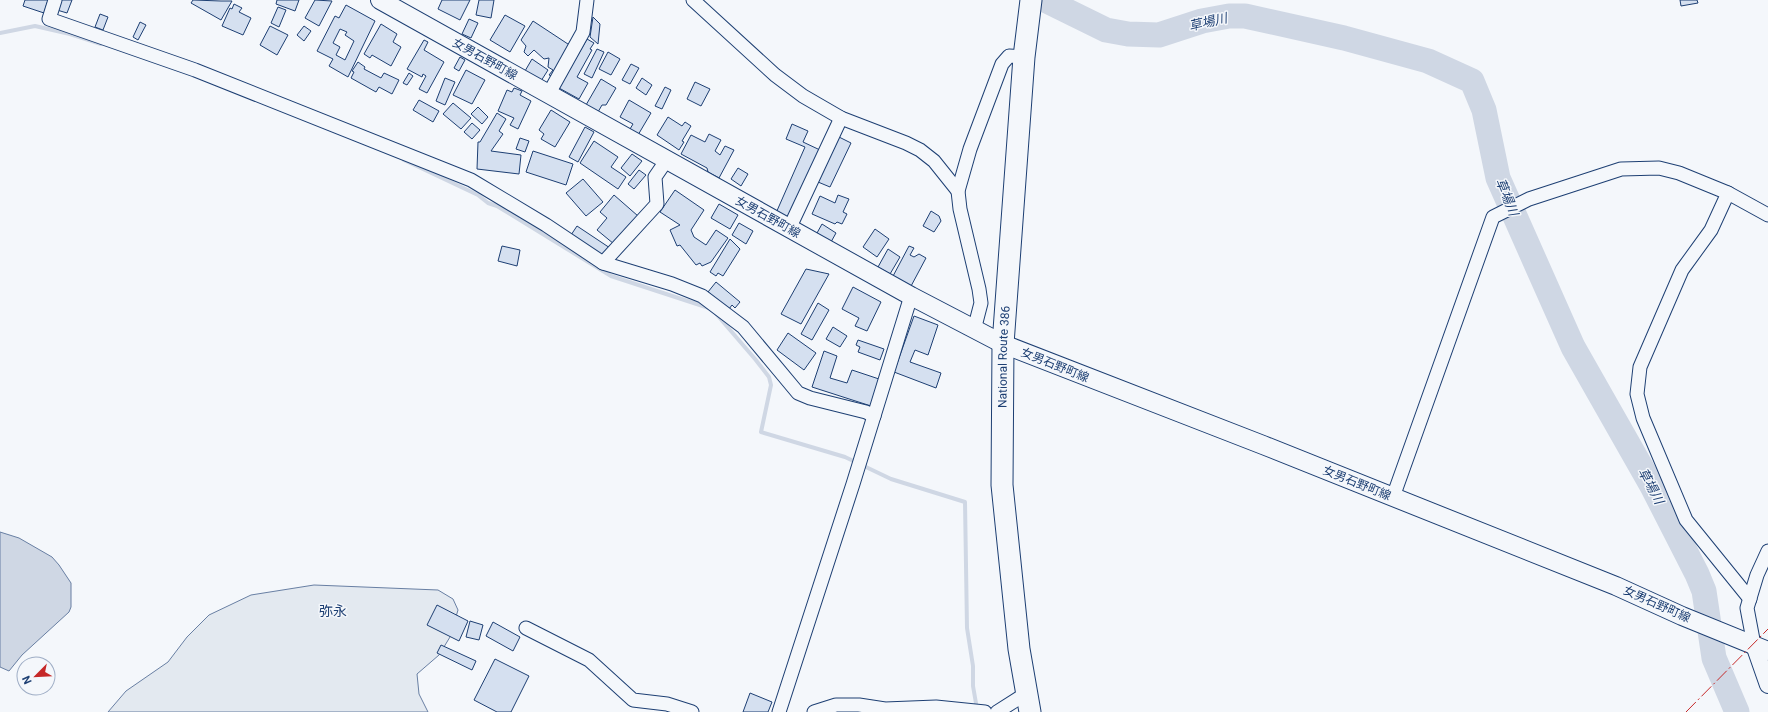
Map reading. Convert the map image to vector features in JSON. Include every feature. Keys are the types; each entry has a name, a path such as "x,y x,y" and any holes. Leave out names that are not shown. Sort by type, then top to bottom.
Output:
{"highway":[{"name":"National Route 386","path":"1029,702 1019,649 1002,485 1003,344 1024,57 1030,6"}],"main road":[{"name":"女男石野町線","path":"380,0 789,229 974,330 1003,344 1616,586 1754,646"}],"street":[{"path":"55,0 49,19 195,70 471,180 546,225 603,263 672,284 702,296 743,327 798,393 810,398 866,412 874,416"},
{"path":"548,95 583,32 587,0"},
{"path":"693,0 775,75 803,96 841,118 906,143 920,150 934,161 958,190"},
{"path":"974,330 981,303 960,209 958,190 970,148 1002,64 1009,56 1024,57"},
{"path":"789,229 841,118"},
{"path":"603,263 657,204 655,177 666,161"},
{"path":"1393,497 1493,217 1529,199 1621,169 1659,168 1680,173 1728,193 1768,215"},
{"path":"1728,193 1711,230 1682,270 1640,367 1637,394 1642,418 1686,520 1750,599"},
{"path":"779,712 911,296"},
{"path":"1768,550 1757,574 1747,608 1754,646 1768,685"},
{"path":"526,628 589,660 633,700 667,704 683,710"},
{"path":"1003,710 1029,702"},
{"path":"814,712 836,704 871,706 885,709 936,707 985,712"}],"shaded area":[{"path":"0,532 19,538 52,557 71,583 71,607 69,612 21,656 16,656 16,662 9,671 0,667"},
{"path":"314,585 438,590 453,599 458,610 450,637 439,655 417,674 419,694 428,712 108,712 126,691 168,662 187,637 209,615 251,595"}],"building":[{"path":"25,0 48,0 44,13 23,6"},
{"path":"61,0 72,0 67,13 57,10"},
{"path":"193,0 232,1 221,20 191,3"},
{"path":"277,0 299,0 295,11 276,4"},
{"path":"315,0 332,1 319,26 305,18"},
{"path":"442,0 470,0 460,20 438,9"},
{"path":"479,0 494,0 491,18 476,15"},
{"path":"1680,0 1697,0 1698,3 1681,6"},
{"path":"234,4 242,8 239,12 251,18 243,35 222,26 230,8 232,9"},
{"path":"346,5 375,21 348,77 329,66 333,59 317,51 335,16 339,18","holes":["340,29 347,32 345,35 354,41 345,60 336,55 340,47 333,43"]},
{"path":"278,7 286,10 279,27 271,23"},
{"path":"100,14 108,17 103,30 95,27"},
{"path":"505,15 525,26 510,52 490,40"},
{"path":"593,17 600,24 598,44 590,37"},
{"path":"469,19 478,23 471,38 462,34"},
{"path":"533,21 574,48 555,77 549,75 553,70 548,67 549,58 544,59 534,50 528,56 524,52 526,46 521,40"},
{"path":"140,22 146,25 138,40 133,37"},
{"path":"381,24 397,34 393,42 401,47 391,66 372,55 370,58 364,54"},
{"path":"270,26 288,35 277,55 260,45"},
{"path":"304,26 311,31 304,41 297,35"},
{"path":"587,39 594,43 590,49 592,50 577,77 588,83 579,99 559,88"},
{"path":"424,40 428,42 424,50 444,62 427,93 419,89 426,76 423,74 422,77 407,69"},
{"path":"597,49 604,52 592,78 584,74"},
{"path":"608,52 620,59 611,75 599,69"},
{"path":"460,57 465,60 459,71 454,68"},
{"path":"532,59 548,70 541,81 525,71"},
{"path":"358,62 365,67 364,69 381,78 384,73 399,80 392,94 379,87 376,92 351,78 354,72 352,71"},
{"path":"631,64 639,68 630,84 622,80"},
{"path":"466,70 485,80 472,104 453,95"},
{"path":"409,73 413,76 407,85 403,83"},
{"path":"445,78 455,82 445,105 436,101"},
{"path":"642,78 652,85 646,95 636,88"},
{"path":"601,79 616,88 606,105 602,105 598,112 586,105"},
{"path":"695,82 710,89 701,106 687,99"},
{"path":"665,87 671,90 662,109 655,106"},
{"path":"514,88 522,91 520,95 531,101 518,129 510,125 514,118 498,111 507,90 512,92"},
{"path":"419,100 439,111 433,122 413,110"},
{"path":"629,100 651,113 638,135 630,129 633,124 620,117"},
{"path":"453,103 471,118 461,129 443,114"},
{"path":"478,107 488,117 482,124 471,114"},
{"path":"551,110 570,122 555,147 541,139 544,134 539,130"},
{"path":"497,113 506,119 499,131 503,134 491,151 521,155 519,174 477,169 478,142 480,142"},
{"path":"668,117 682,126 685,122 691,126 682,141 684,142 679,150 657,135"},
{"path":"472,123 480,130 472,139 464,132"},
{"path":"792,124 808,131 803,142 820,150 790,219 776,213 805,147 786,139"},
{"path":"585,127 594,132 578,162 569,157"},
{"path":"709,134 721,140 715,151 720,155 725,146 734,150 719,178 708,172 707,168 681,154 691,135 705,142"},
{"path":"839,137 851,143 830,187 818,182"},
{"path":"520,138 529,141 525,152 516,149"},
{"path":"594,141 618,157 611,167 626,177 618,189 580,163"},
{"path":"533,151 573,164 566,185 526,172"},
{"path":"632,154 642,161 630,176 621,168"},
{"path":"738,168 748,174 741,186 731,179"},
{"path":"639,170 646,175 634,189 628,184"},
{"path":"583,179 603,202 586,216 566,193"},
{"path":"675,190 704,210 691,230 694,237 706,245 716,230 728,238 711,262 702,266 700,263 696,265 680,245 677,246 670,230 680,225 660,212"},
{"path":"614,195 638,216 614,244 597,230 607,218 600,212"},
{"path":"838,195 849,199 843,212 847,214 842,224 837,222 835,224 812,214 820,196 835,203"},
{"path":"719,204 738,215 730,229 711,218"},
{"path":"931,211 939,216 941,221 934,232 923,226"},
{"path":"739,223 753,231 746,244 732,235"},
{"path":"822,224 836,233 831,242 817,233"},
{"path":"577,226 610,248 604,257 571,235"},
{"path":"875,229 889,239 877,257 863,247"},
{"path":"730,239 740,249 723,276 718,273 716,276 710,272"},
{"path":"502,246 520,250 517,266 498,261"},
{"path":"909,246 914,248 910,255 914,257 919,254 926,258 910,288 892,278"},
{"path":"888,249 900,257 890,274 878,267"},
{"path":"806,269 829,274 801,324 781,314"},
{"path":"716,282 740,302 735,308 732,305 729,309 708,292"},
{"path":"853,287 881,302 867,331 855,326 859,318 842,309"},
{"path":"818,303 829,310 812,340 801,334"},
{"path":"914,316 938,325 928,355 915,350 910,362 941,373 936,388 894,372"},
{"path":"833,327 847,336 840,347 826,339"},
{"path":"788,333 816,353 804,370 777,350"},
{"path":"858,340 884,349 880,360 858,352 860,347 856,345"},
{"path":"824,351 837,356 830,378 847,383 852,370 879,379 871,406 812,387"},
{"path":"437,605 468,621 459,641 427,625"},
{"path":"470,621 483,625 479,640 466,637"},
{"path":"493,622 520,637 513,651 486,636"},
{"path":"441,645 476,661 472,670 437,653"},
{"path":"495,659 529,676 511,712 497,712 474,700"},
{"path":"750,693 772,702 768,712 743,712"}],"waterway":[{"name":"草場川","path":"1045,0 1106,30 1128,34 1159,35 1202,21 1229,16 1245,16 1344,38 1428,61 1472,81 1484,110 1498,178 1573,347 1652,486 1697,574 1704,591 1714,658 1737,712"},
{"path":"0,33 35,26 70,34 101,44"},
{"path":"404,160 478,195 488,203 497,206 611,276 712,309 769,377 771,385 761,432 845,457 891,479 965,502 967,628 973,666 973,686 977,709"}],"power":[{"path":"1686,712 1768,629"}],"district":[{"name":"弥永","path":"333,611"}]}
